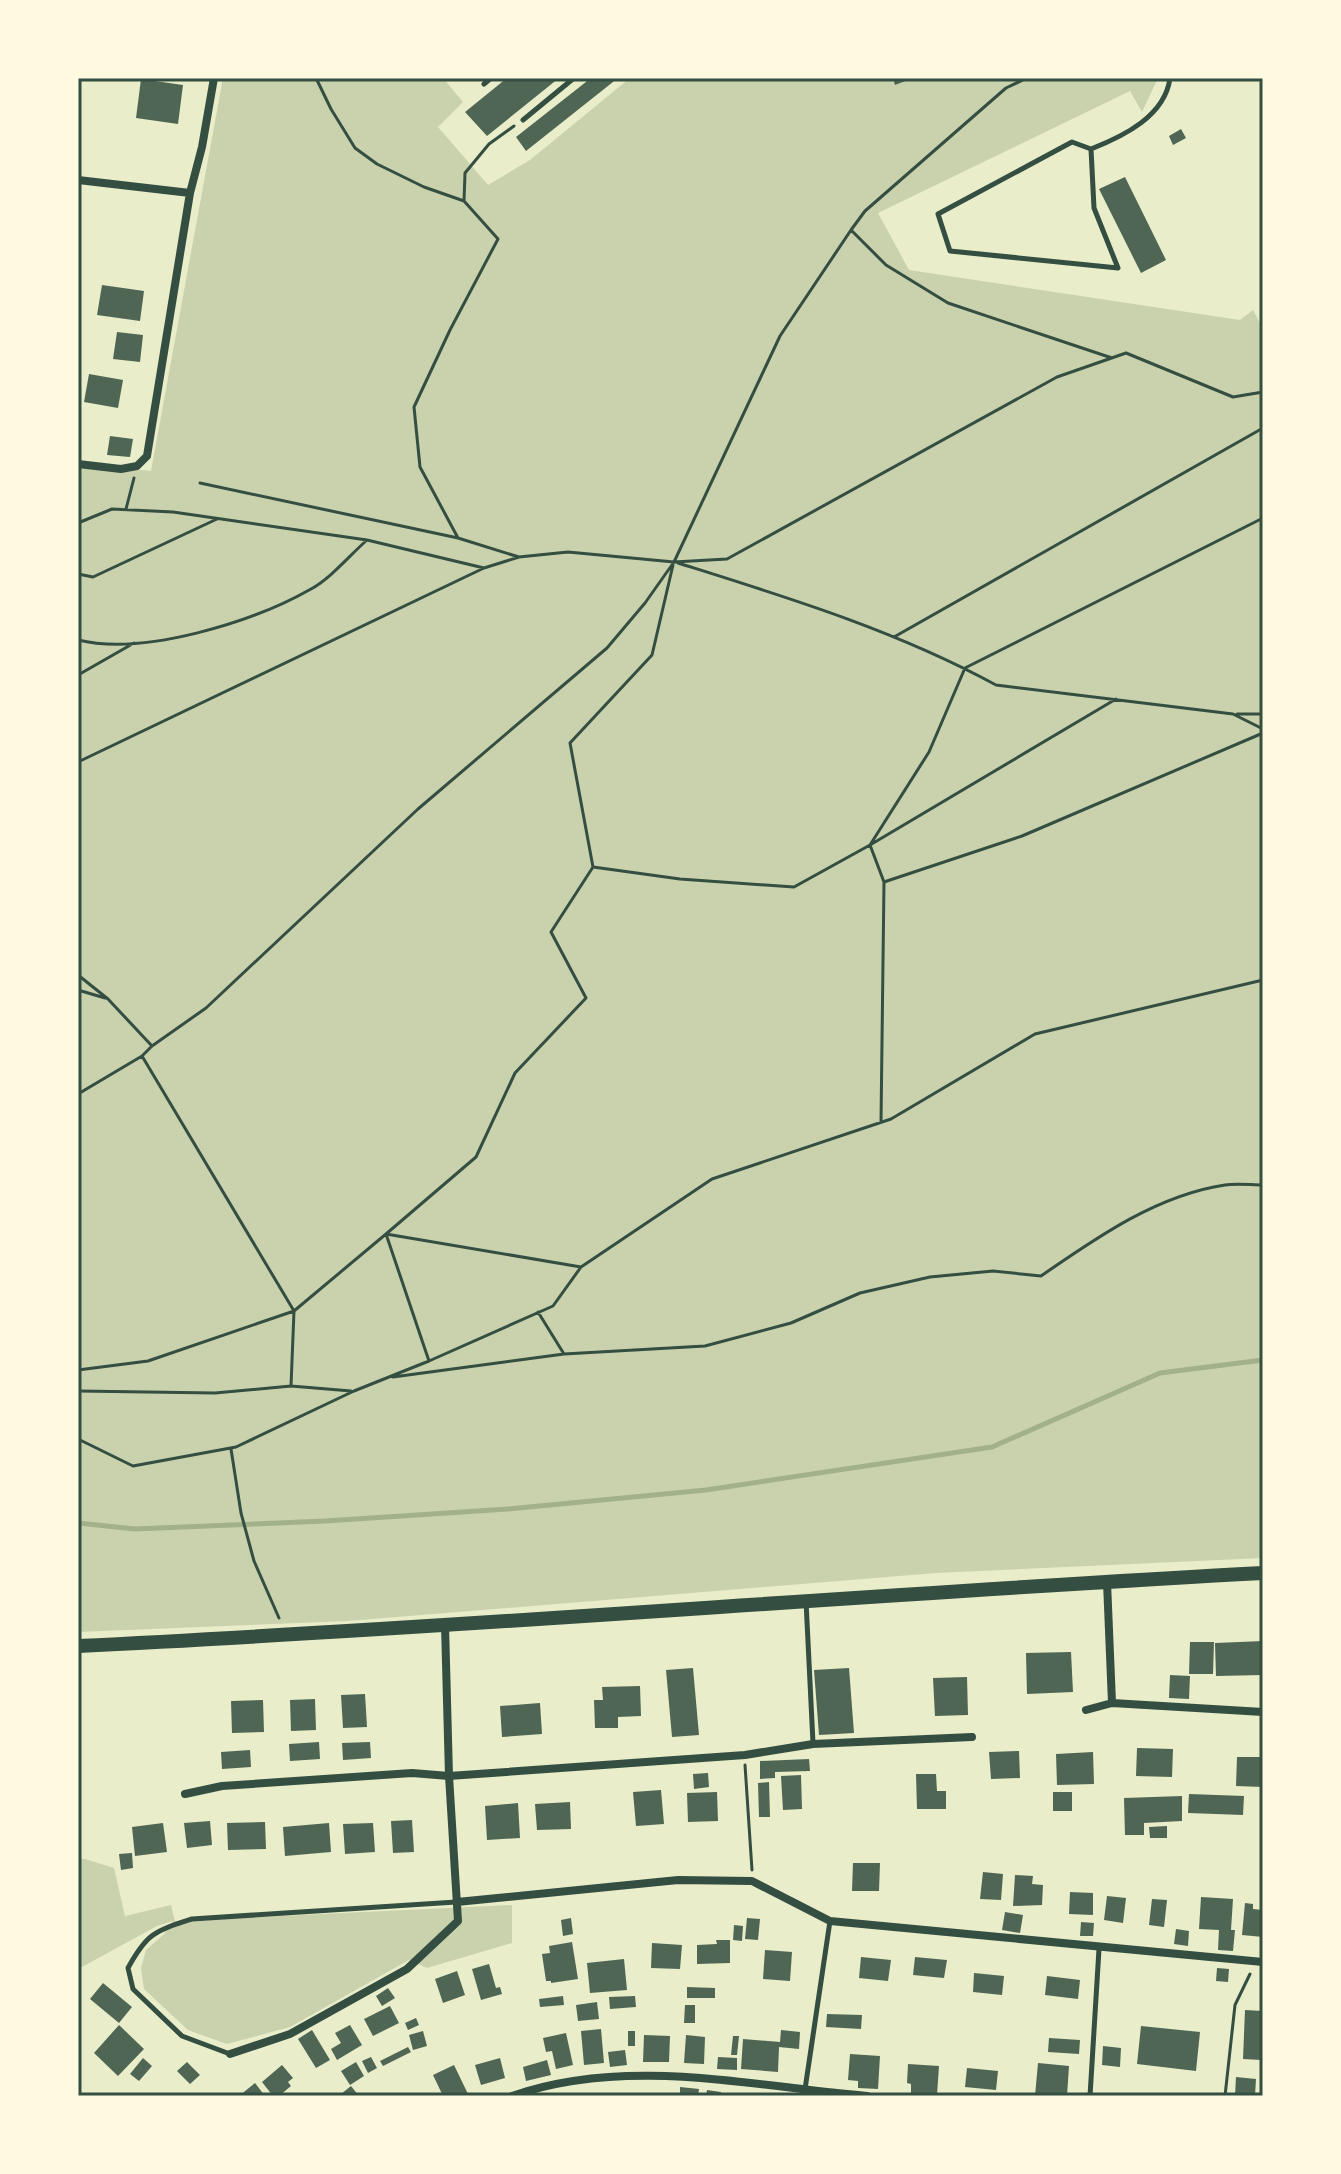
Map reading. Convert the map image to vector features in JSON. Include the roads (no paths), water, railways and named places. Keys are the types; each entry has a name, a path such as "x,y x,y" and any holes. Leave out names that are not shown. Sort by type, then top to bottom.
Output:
{"main road":[{"path":"78,1646 287,1636 806,1600 1263,1573"}],"street":[{"path":"78,464 121,469 137,466 147,456 190,193 214,78"},
{"path":"78,180 190,193"},
{"path":"1107,1582 1112,1703"},
{"path":"230,2054 290,2034 407,1969 458,1921 449,1776 445,1625"},
{"path":"1086,1710 1112,1703 1263,1712"},
{"path":"185,1794 222,1786 412,1773 449,1776 745,1755 813,1744 972,1737"},
{"path":"457,1902 678,1880 752,1881 775,1891 811,1914 830,1921 1260,1962"},
{"path":"512,2096 532,2089 606,2076 710,2078 805,2093 867,2096"}],"lane":[{"path":"484,84 491,78"},
{"path":"523,120 574,78"},
{"path":"1091,149 1094,208 1118,268 950,251 938,214 1072,142 1091,149 1118,138 1160,107 1170,78"},
{"path":"806,1600 813,1744"},
{"path":"230,2054 182,2036 133,1989 128,1968 142,1942 161,1929 192,1919 457,1902"},
{"path":"805,2093 830,1921"},
{"path":"1090,2096 1099,1949"}],"waterway":[{"path":"78,1523 135,1529 325,1521 508,1509 706,1490 992,1447 1160,1373 1263,1360"}]}
